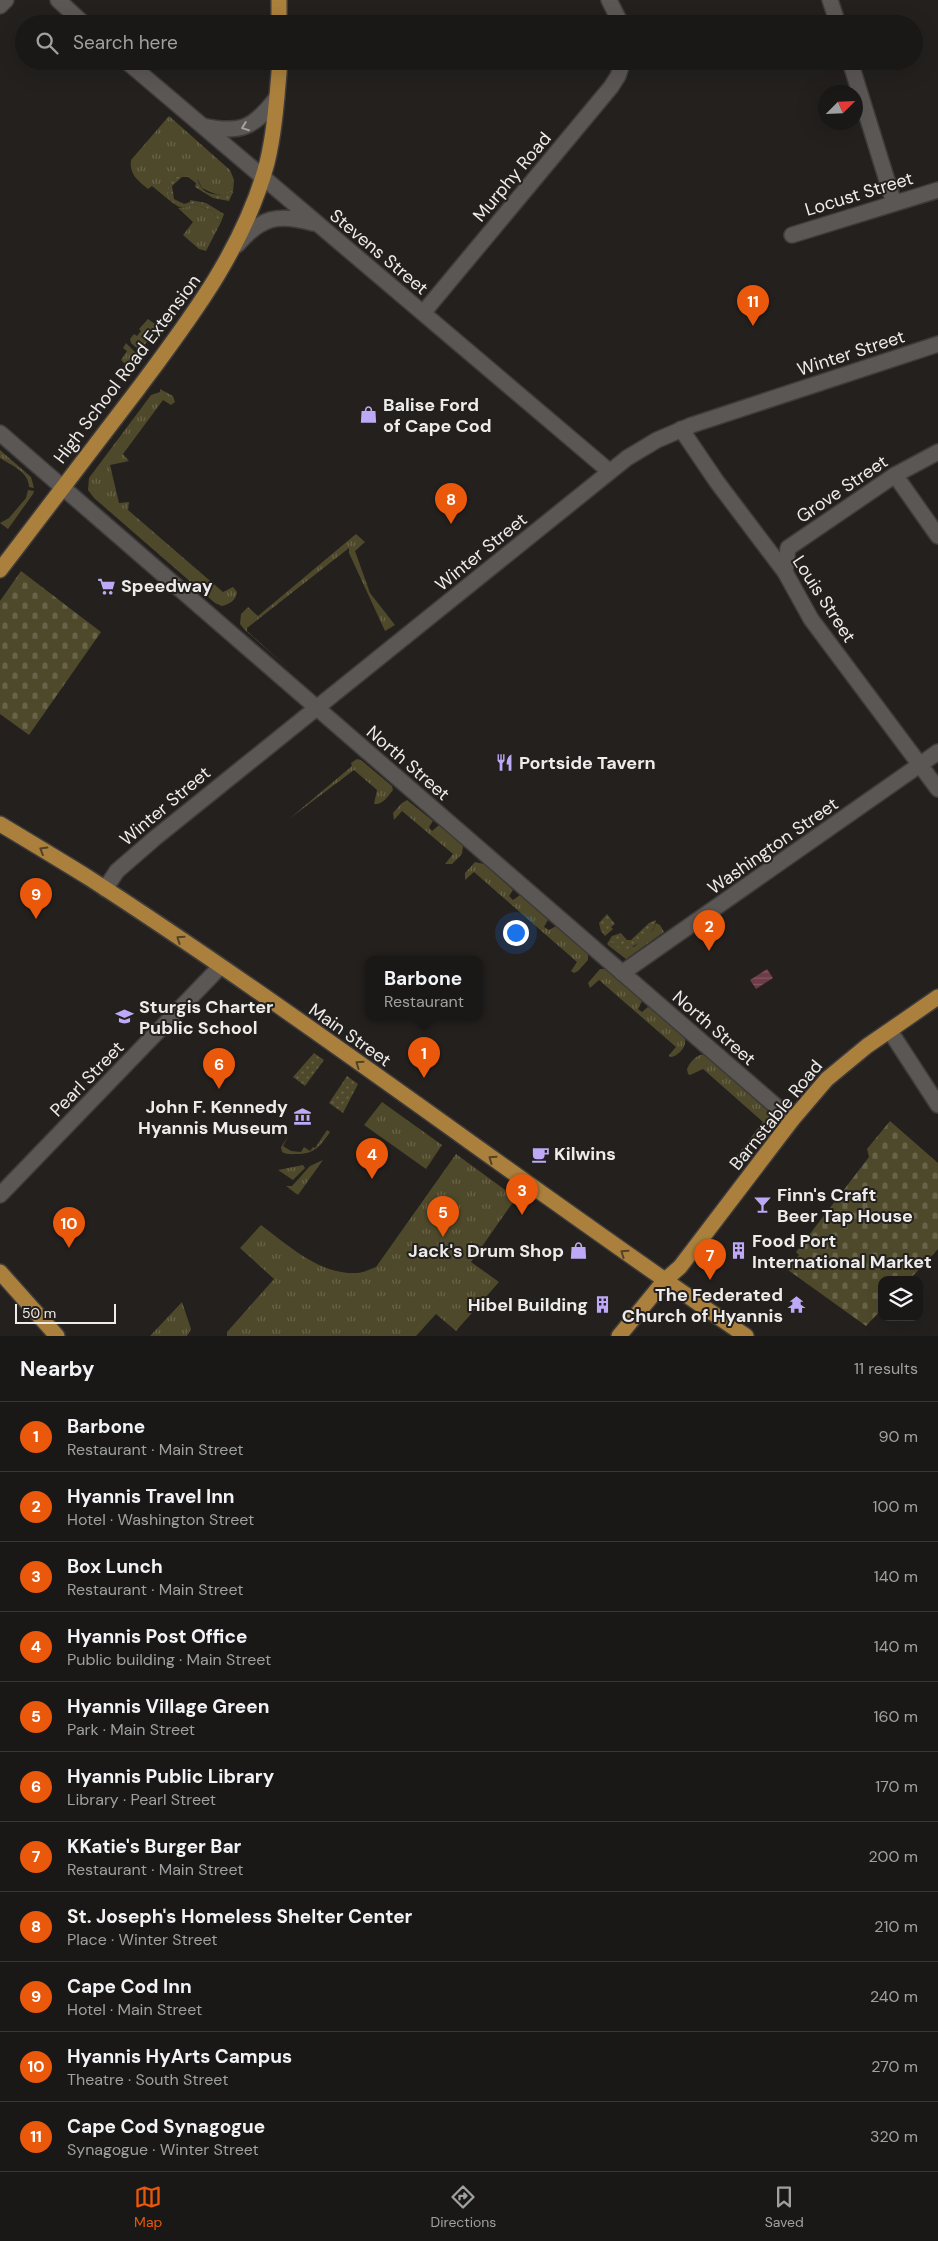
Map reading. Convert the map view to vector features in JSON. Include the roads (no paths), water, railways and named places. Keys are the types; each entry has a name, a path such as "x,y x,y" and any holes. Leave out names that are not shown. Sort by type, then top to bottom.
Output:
{"main road":[{"path":"279,0 279,15"},
{"name":"High School Road Extension","path":"0,570 195,312 214,284 232,250 262,178 271,142 279,70"},
{"name":"Main Street","path":"0,824 105,889 220,967 746,1336"},
{"name":"Barnstable Road","path":"620,1336 665,1280 680,1266 792,1120 837,1068 938,997"},
{"path":"0,1272 57,1336"}],"street":[{"path":"0,6 6,0"},
{"path":"58,0 74,15"},
{"path":"609,0 616,15"},
{"path":"830,0 835,15"},
{"name":"Stevens Street","path":"136,70 609,471"},
{"name":"Murphy Road","path":"423,313 611,87 620,70"},
{"path":"853,70 894,203"},
{"path":"201,126 221,130 247,127 264,115 277,97"},
{"name":"Locust Street","path":"792,235 938,190"},
{"path":"232,250 248,232 269,220 287,217 316,224"},
{"name":"Winter Street","path":"105,889 117,871 154,838 480,577 609,471 646,447 680,429 938,344"},
{"name":"Louis Street","path":"680,429 717,482 785,572 811,619 938,789"},
{"name":"North Street","path":"0,433 792,1120"},
{"name":"Grove Street","path":"785,572 788,548 895,475 938,452"},
{"path":"895,475 938,536"},
{"name":"Washington Street","path":"622,973 938,752"},
{"name":"Pearl Street","path":"0,1196 220,967"},
{"path":"890,1031 938,1105"}],"place":[{"name":"Cape Cod Synagogue","path":"753,326"},
{"name":"Balise Ford of Cape Cod","path":"369,415"},
{"name":"St. Joseph's Homeless Shelter Center","path":"451,524"},
{"name":"Speedway","path":"107,586"},
{"name":"Portside Tavern","path":"505,763"},
{"name":"Cape Cod Inn","path":"36,919"},
{"name":"Hyannis Travel Inn","path":"709,951"},
{"name":"Sturgis Charter Public School","path":"125,1017"},
{"name":"Barbone","path":"424,1078"},
{"name":"Hyannis Public Library","path":"219,1089"},
{"name":"John F. Kennedy Hyannis Museum","path":"302,1117"},
{"name":"Kilwins","path":"540,1154"},
{"name":"Hyannis Post Office","path":"372,1179"},
{"name":"Finn's Craft Beer Tap House","path":"763,1205"},
{"name":"Box Lunch","path":"522,1215"},
{"name":"Hyannis Village Green","path":"443,1237"},
{"name":"Hyannis HyArts Campus","path":"69,1248"},
{"name":"Jack's Drum Shop","path":"578,1251"},
{"name":"Food Port International Market","path":"738,1251"},
{"name":"KKatie's Burger Bar","path":"710,1280"},
{"name":"Hibel Building","path":"602,1305"},
{"name":"The Federated Church of Hyannis","path":"797,1305"}]}
